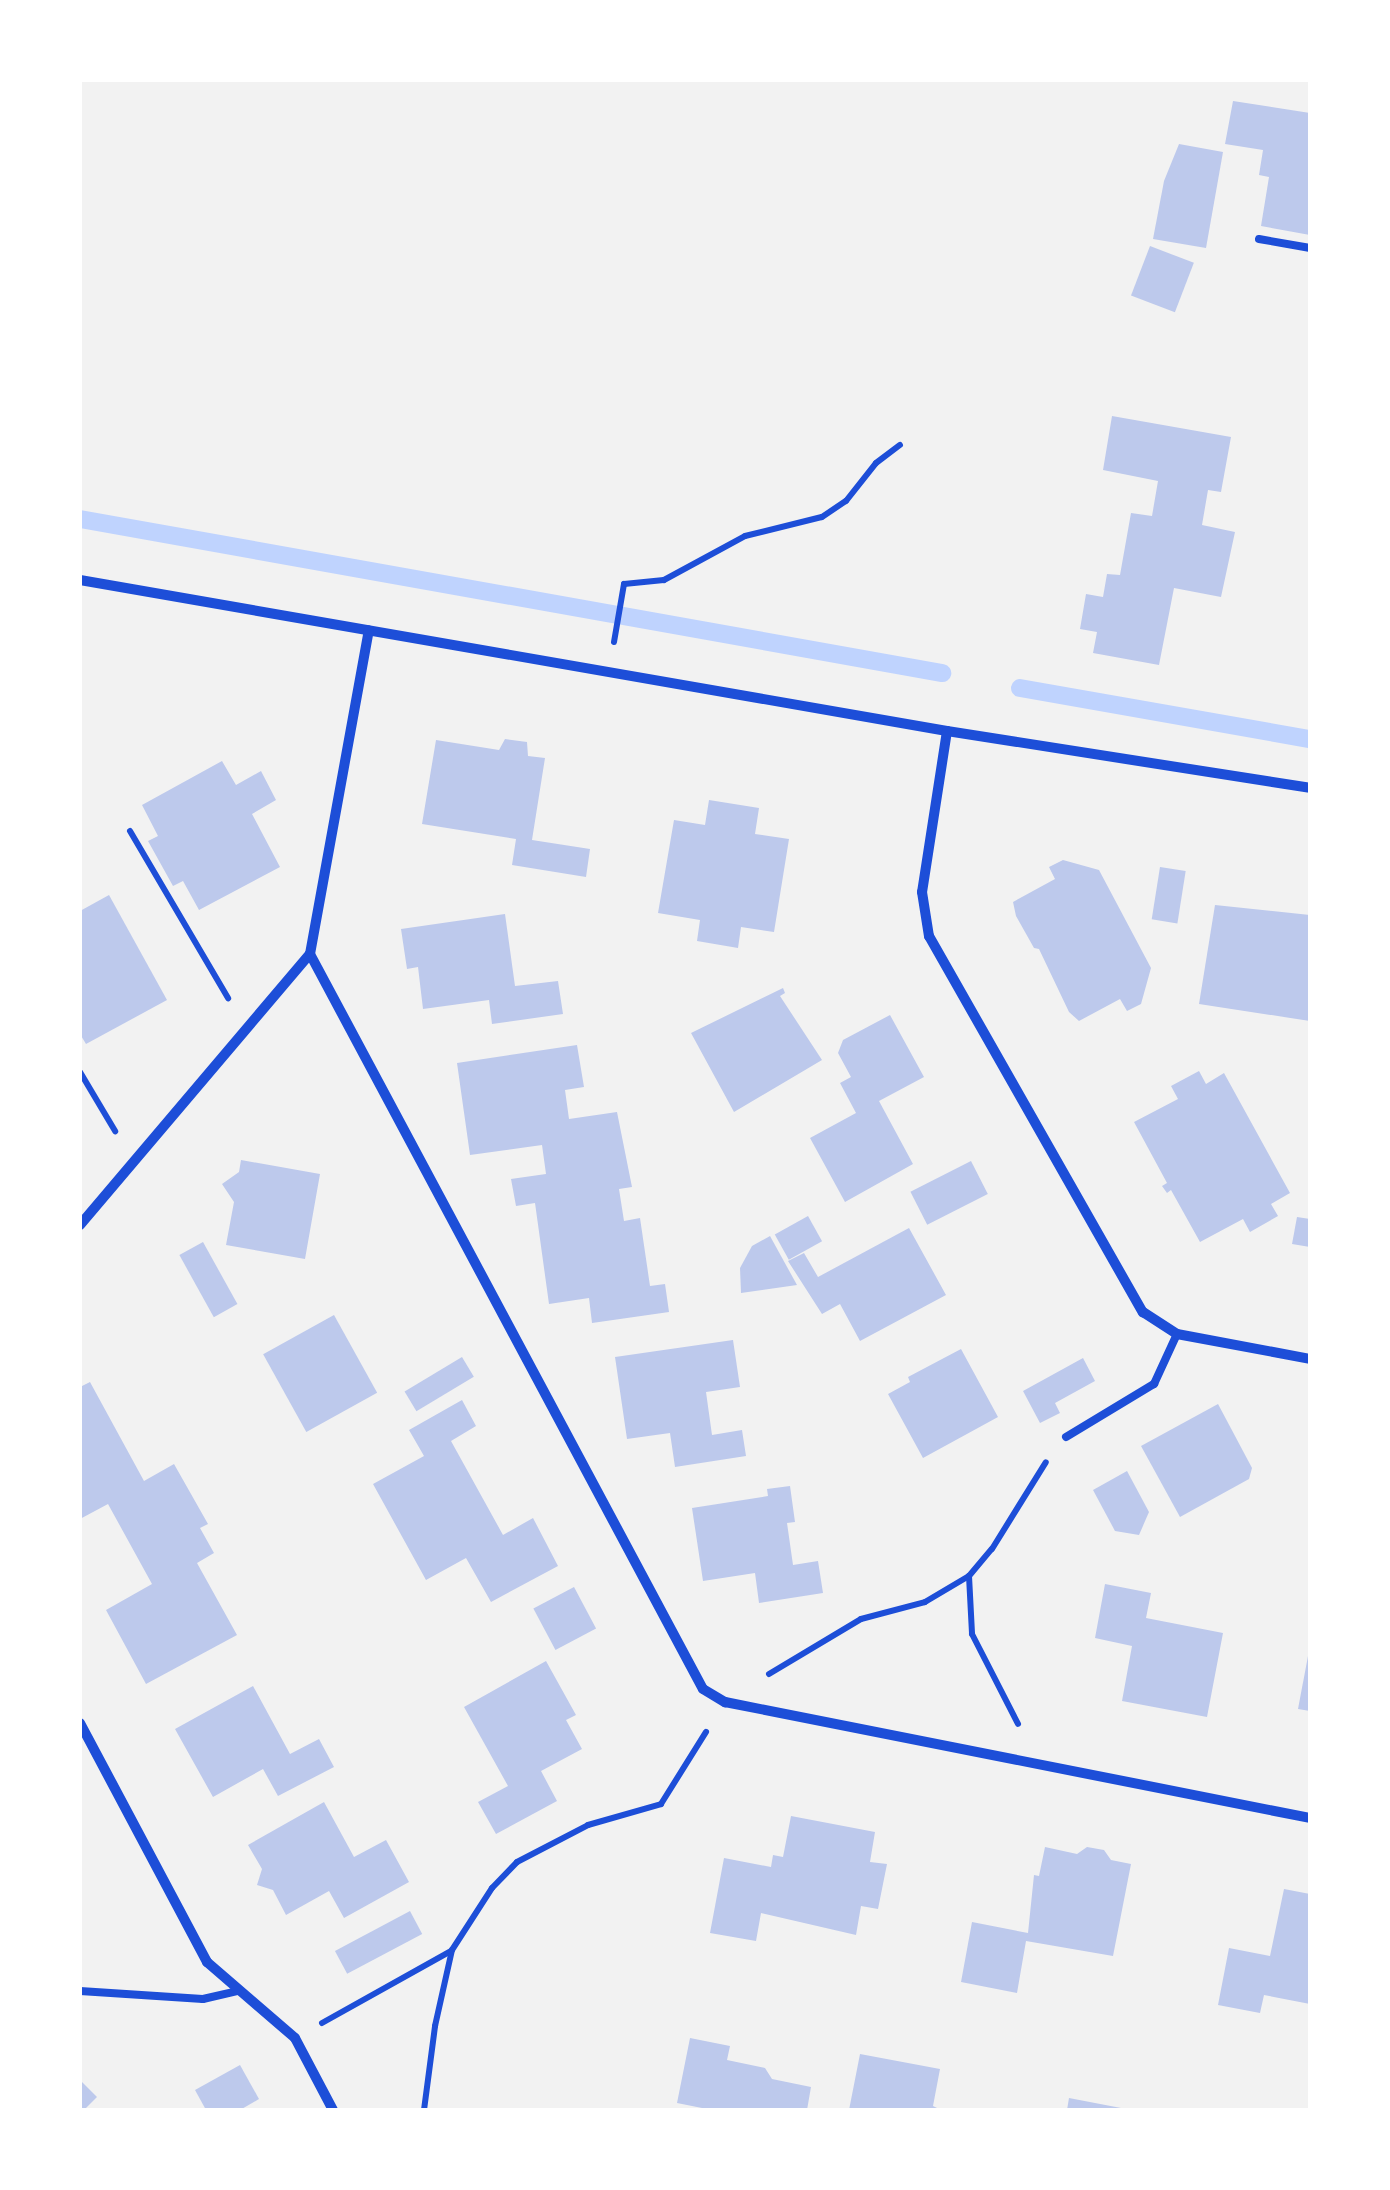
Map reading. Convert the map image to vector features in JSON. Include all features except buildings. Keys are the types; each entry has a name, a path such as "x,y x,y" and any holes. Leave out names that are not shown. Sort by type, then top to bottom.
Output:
{"street":[{"path":"80,580 947,730 1310,788"},
{"path":"80,1225 310,954 369,630"},
{"path":"947,730 922,892 929,936 1143,1312 1177,1334 1310,1359"},
{"path":"310,954 703,1689 725,1702 1310,1818"},
{"path":"80,1723 207,1962 295,2038 333,2110"}],"lane":[{"path":"1260,240 1310,248"},
{"path":"1066,1437 1154,1384 1177,1334"},
{"path":"80,1991 203,2000 237,1990"}],"path":[{"path":"613,651 624,584 664,580 745,536 822,518 846,501 876,463 900,446"},
{"path":"130,831 225,996 253,1022"},
{"path":"80,1072 113,1130 140,1154"},
{"path":"424,2110 435,2026 452,1950 492,1888 518,1862 588,1826 661,1804 725,1702 861,1619 925,1602 969,1576 992,1549 1031,1479 1066,1437"},
{"path":"969,1576 972,1634 1022,1731 1018,1762"},
{"path":"295,2038 452,1950"}],"waterway":[{"path":"80,519 942,673"},
{"path":"1020,688 1310,739"}]}
